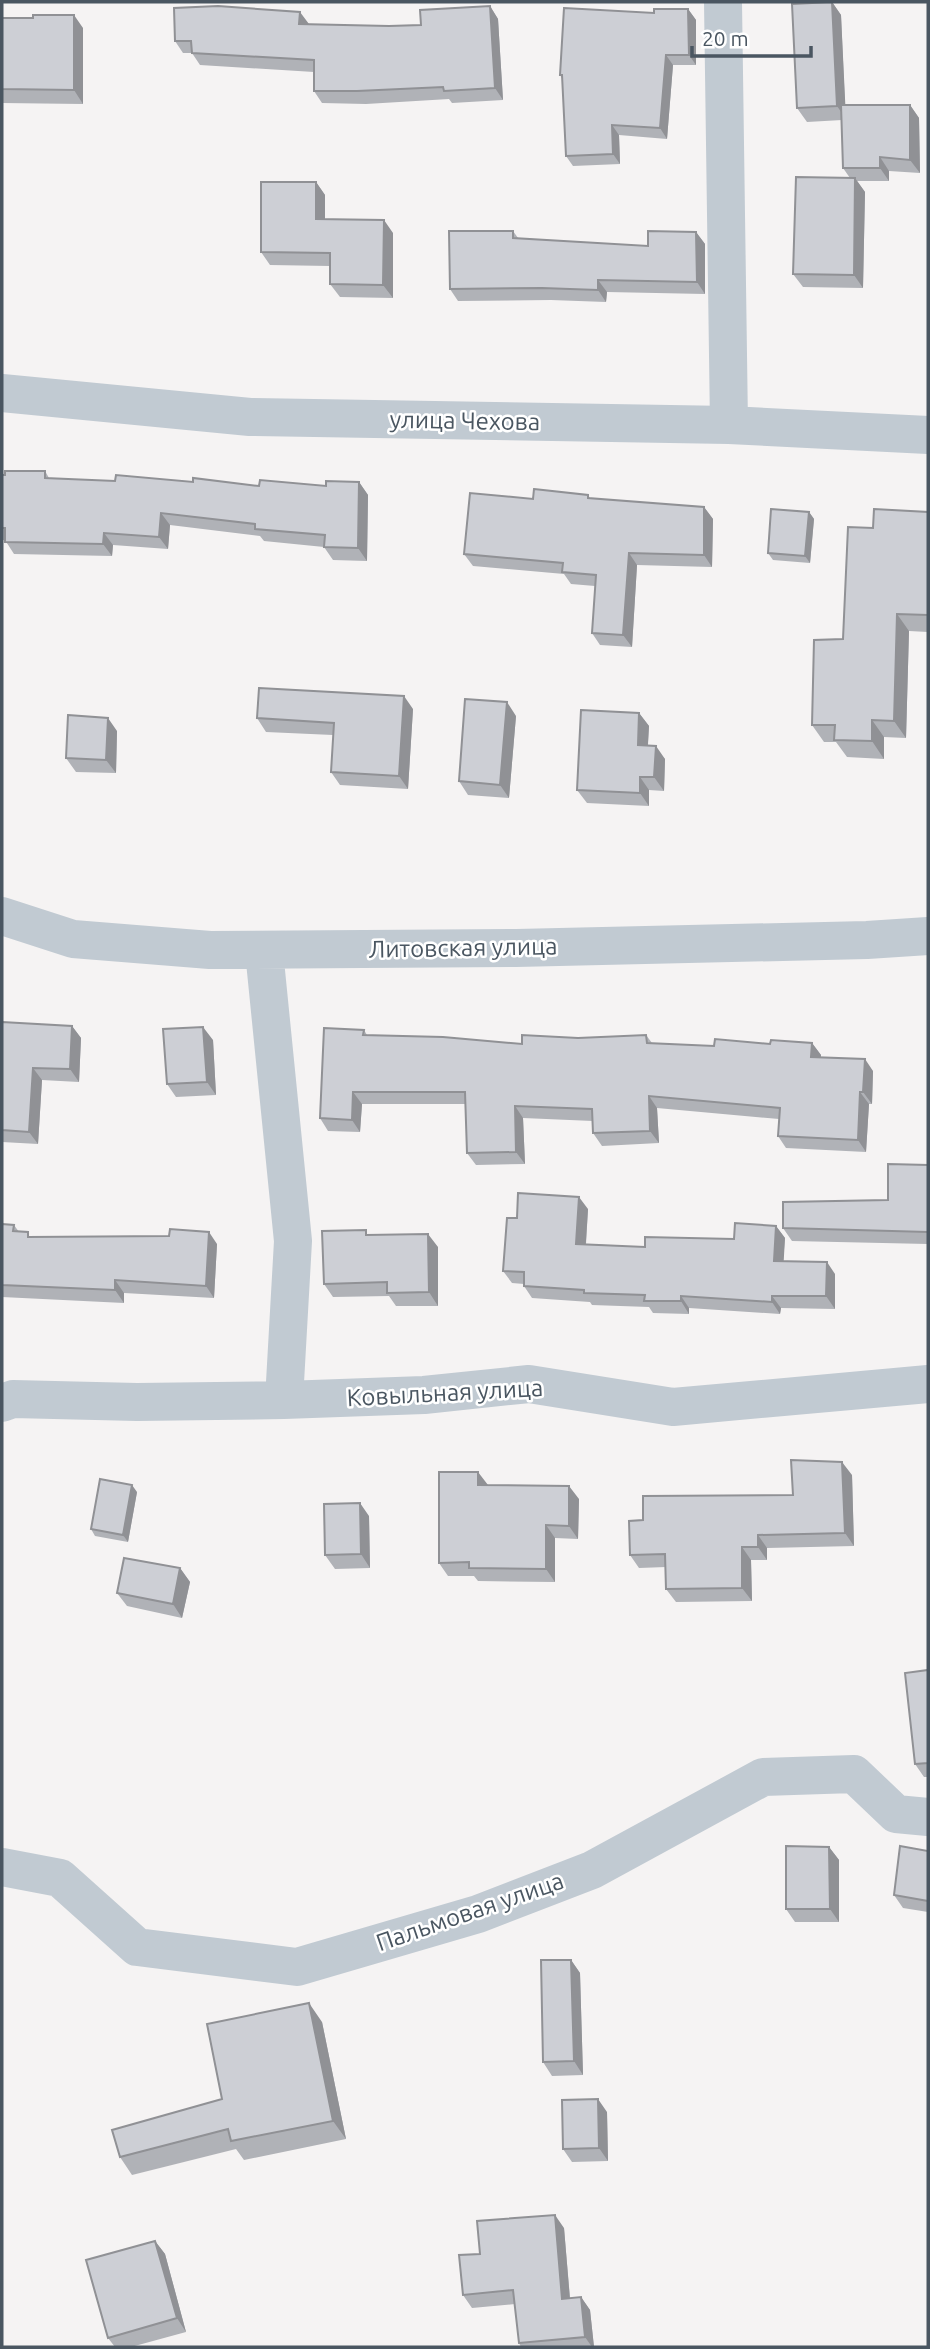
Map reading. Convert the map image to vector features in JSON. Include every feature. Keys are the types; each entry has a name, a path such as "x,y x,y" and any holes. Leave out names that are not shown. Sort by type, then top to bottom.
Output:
{"street":[{"path":"723,2 729,425"},
{"name":"улица Чехова","path":"2,393 250,417 729,425 928,435"},
{"name":"Литовская улица","path":"2,916 73,939 210,950 854,940 928,936"},
{"path":"264,951 293,1241 284,1400"},
{"name":"Ковыльная улица","path":"2,1403 13,1399 137,1402 424,1395 530,1384 673,1407 928,1384"},
{"name":"Пальмовая улица","path":"2,1867 60,1878 137,1947 297,1967 478,1914 592,1870 763,1777 854,1774 896,1814 928,1817"}],"building":[{"path":"832,2 837,106 797,108 792,4"},
{"path":"218,6 300,12 299,24 389,26 421,25 420,10 490,6 495,88 444,91 443,87 314,91 314,60 192,53 191,41 175,41 174,8"},
{"path":"564,8 654,13 654,9 688,9 689,55 666,55 660,128 612,125 613,154 566,156 560,75"},
{"path":"33,15 74,15 74,90 2,89 2,18 33,18"},
{"path":"841,105 910,105 910,160 880,157 880,168 843,168"},
{"path":"796,177 855,178 854,275 793,274"},
{"path":"261,182 316,182 316,219 384,220 383,285 330,284 330,253 261,252"},
{"path":"449,231 513,231 513,238 648,246 648,231 696,232 697,282 598,280 598,290 450,289"},
{"path":"5,471 45,471 45,478 115,481 116,475 193,482 193,478 259,486 260,480 326,486 326,481 359,482 358,548 324,547 325,535 255,529 255,524 161,513 159,537 104,533 103,544 5,542 5,528 2,528 2,475 5,475"},
{"path":"534,489 588,495 588,498 704,507 704,555 629,553 623,635 592,633 596,575 562,572 563,563 464,554 470,493 533,499"},
{"path":"771,509 809,512 805,556 768,553"},
{"path":"874,509 928,512 928,615 897,614 894,721 872,720 872,741 834,740 835,725 812,725 814,640 843,639 848,527 873,528"},
{"path":"259,688 404,696 399,776 331,772 334,723 257,718"},
{"path":"465,699 507,702 500,785 459,781"},
{"path":"581,710 639,713 638,745 656,746 654,777 640,777 640,793 577,790"},
{"path":"68,715 108,718 106,760 66,758"},
{"path":"2,1022 72,1026 70,1069 33,1068 29,1132 2,1130"},
{"path":"203,1027 207,1082 167,1084 163,1029"},
{"path":"324,1028 364,1030 363,1035 443,1037 522,1044 522,1035 578,1038 646,1035 647,1043 714,1046 715,1039 770,1044 771,1040 812,1043 811,1057 865,1059 863,1092 860,1092 858,1140 778,1136 780,1108 649,1096 650,1131 593,1133 592,1109 515,1106 516,1152 467,1153 465,1092 353,1092 352,1120 320,1118"},
{"path":"888,1164 928,1165 928,1232 783,1228 783,1202 888,1200"},
{"path":"518,1193 579,1197 576,1244 645,1247 645,1237 734,1239 735,1223 776,1226 774,1261 827,1262 826,1296 772,1296 772,1302 681,1296 681,1301 644,1301 645,1295 584,1293 584,1290 524,1286 524,1272 503,1271 507,1218 517,1218"},
{"path":"2,1224 14,1225 13,1231 28,1232 28,1237 169,1236 170,1229 209,1232 206,1286 115,1280 115,1290 2,1285"},
{"path":"366,1230 366,1235 428,1234 429,1292 387,1293 387,1282 324,1284 322,1231"},
{"path":"791,1460 842,1462 845,1533 758,1535 758,1547 742,1547 742,1588 666,1589 665,1554 630,1555 629,1521 643,1520 643,1496 793,1495"},
{"path":"439,1472 478,1472 478,1485 569,1486 569,1526 546,1525 546,1569 469,1568 469,1562 439,1563"},
{"path":"100,1479 132,1485 123,1535 91,1529"},
{"path":"360,1503 361,1554 325,1555 324,1504"},
{"path":"124,1558 180,1568 173,1604 117,1593"},
{"path":"928,1670 928,1763 915,1764 905,1673"},
{"path":"786,1846 829,1847 830,1909 786,1909"},
{"path":"900,1846 928,1851 928,1901 894,1895"},
{"path":"541,1960 571,1960 574,2061 543,2062"},
{"path":"309,2003 333,2121 231,2141 228,2129 120,2157 112,2130 222,2099 207,2024"},
{"path":"598,2099 599,2148 563,2149 562,2100"},
{"path":"555,2215 562,2299 581,2297 585,2337 519,2343 513,2290 463,2295 459,2255 480,2254 477,2221"},
{"path":"155,2241 177,2318 108,2338 86,2260"}]}
